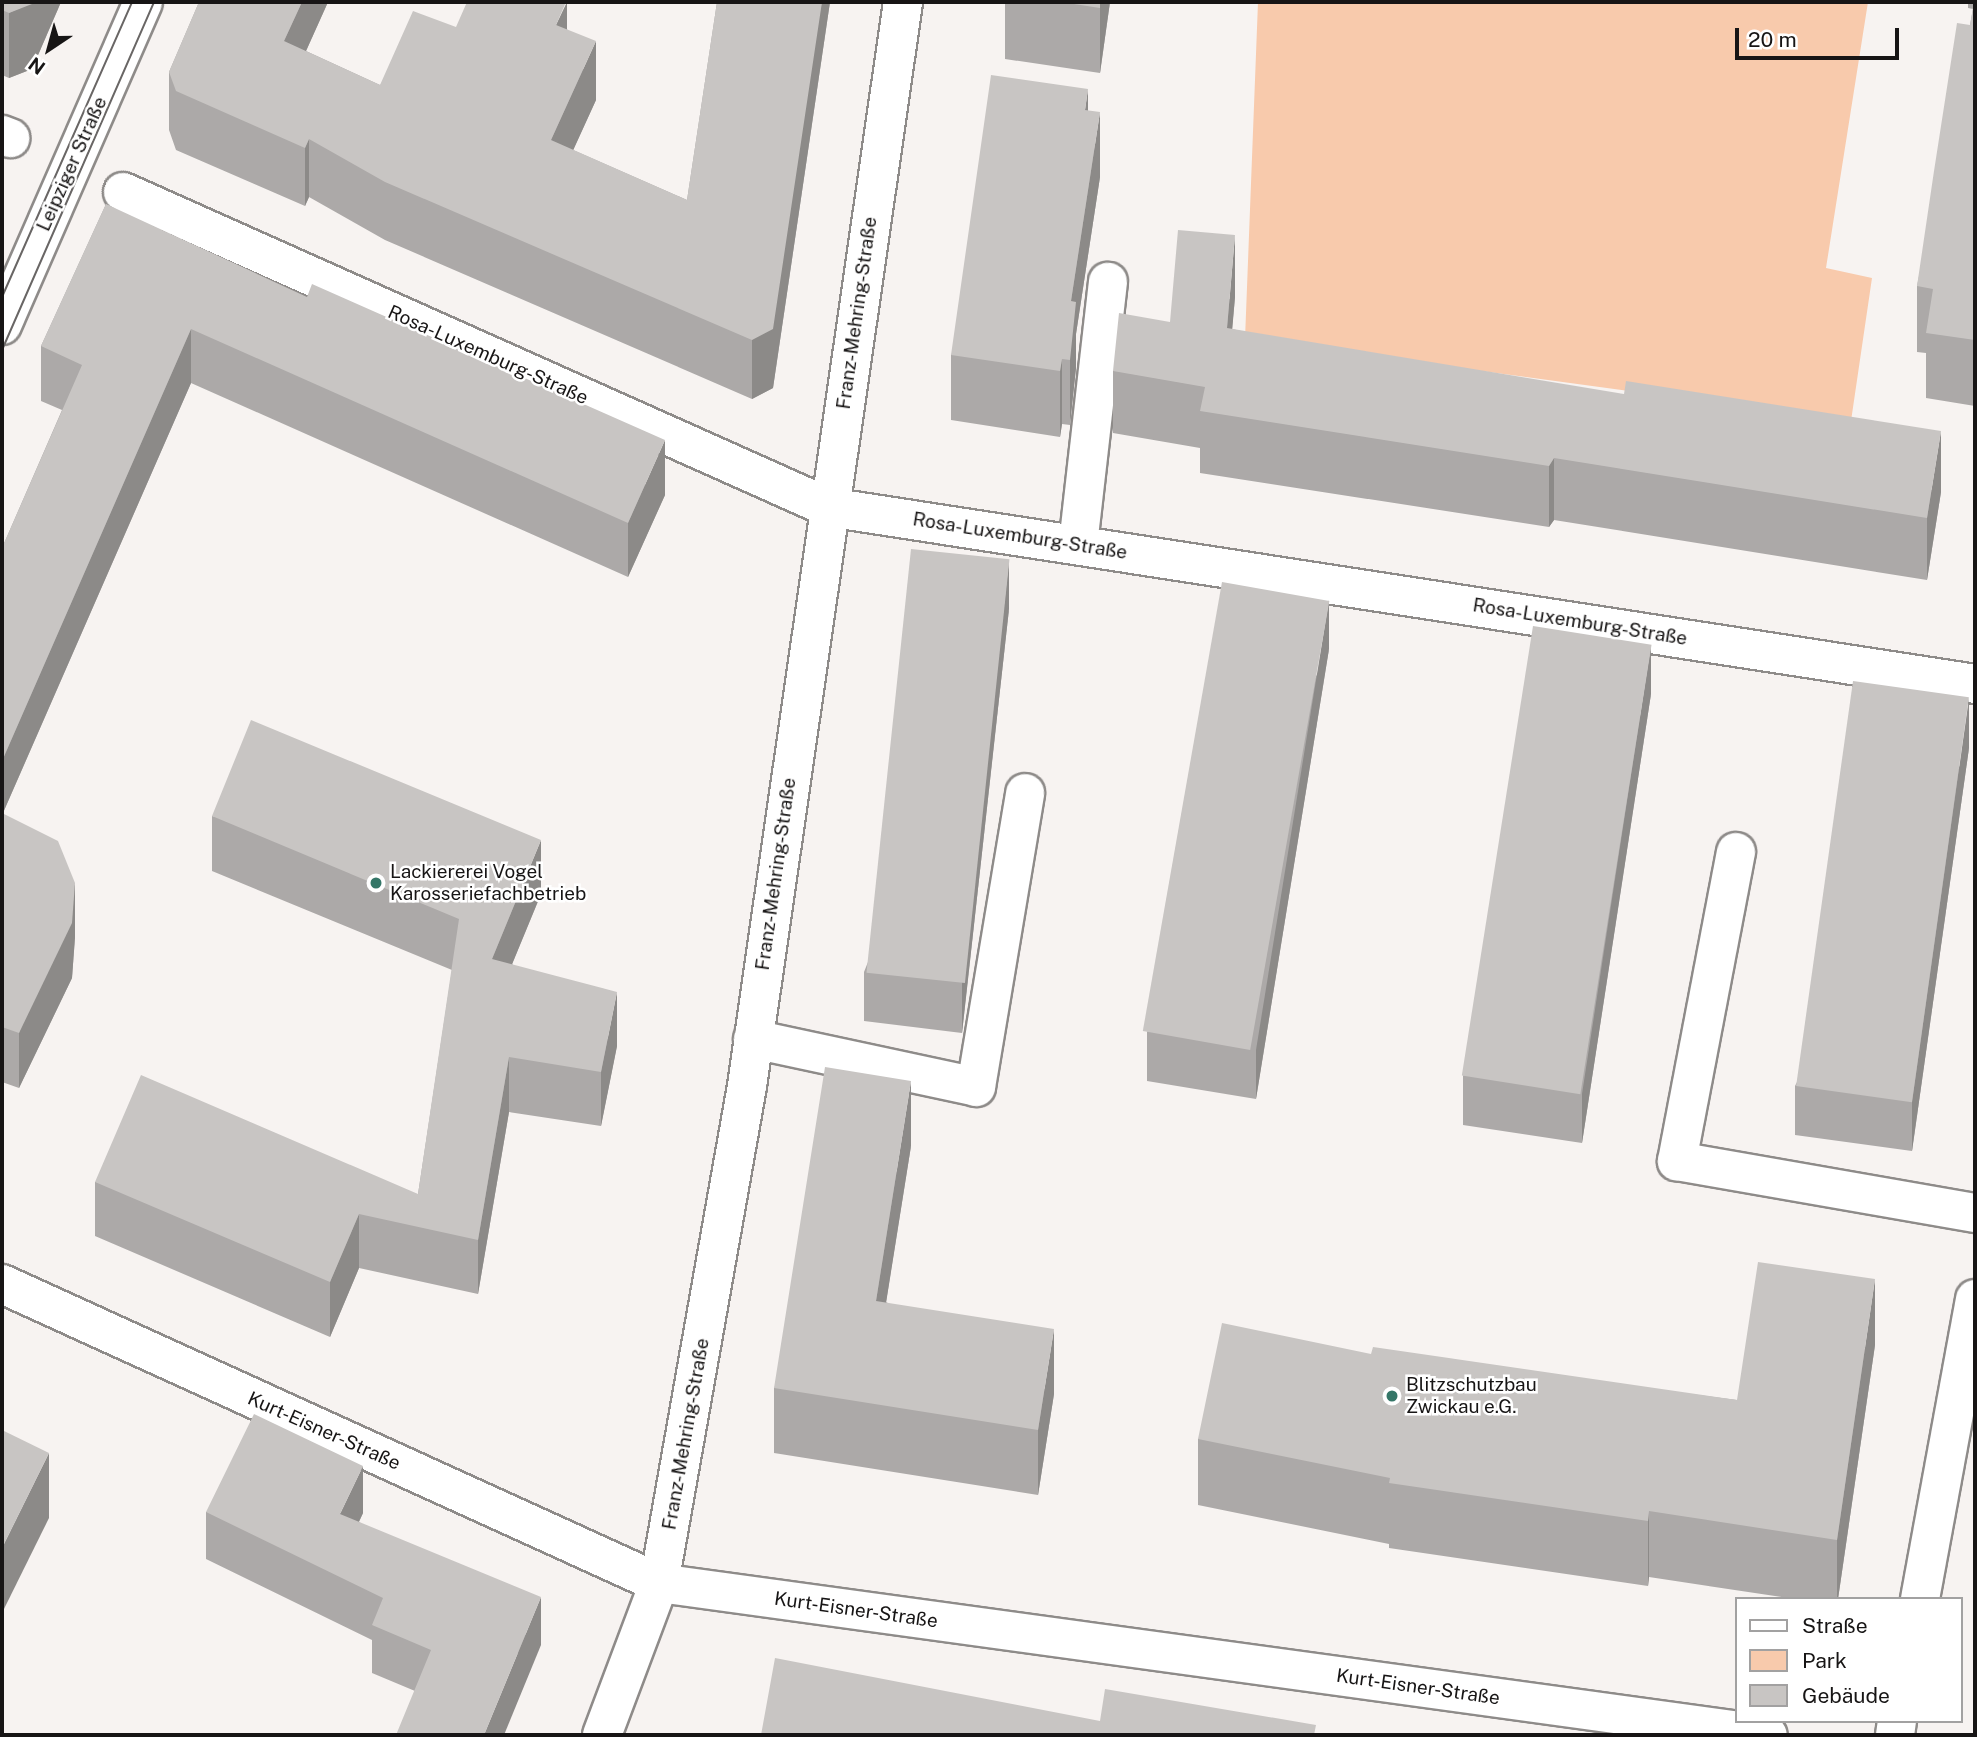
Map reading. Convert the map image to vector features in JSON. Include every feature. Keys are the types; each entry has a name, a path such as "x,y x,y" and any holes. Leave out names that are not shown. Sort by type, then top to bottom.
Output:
{"street":[{"name":"Leipziger Straße","path":"2,326 143,2"},
{"name":"Franz-Mehring-Straße","path":"602,1735 659,1583 753,1039 903,2"},
{"name":"Rosa-Luxemburg-Straße","path":"123,192 828,507 1975,684"},
{"path":"1078,545 1108,282"},
{"path":"753,1039 976,1087 1025,793"},
{"path":"1736,852 1677,1161 1975,1213"},
{"name":"Kurt-Eisner-Straße","path":"2,1284 659,1583 1768,1735"},
{"path":"1920,1597 1975,1299"}],"green space":[{"path":"1258,2 1868,2 1826,268 1872,278 1851,421 1245,339"}],"building":[{"path":"2,2 33,2 9,13 2,10"},
{"path":"199,2 302,2 284,41 380,85 413,11 456,27 467,2 566,2 556,25 596,41 551,140 687,200 717,2 822,2 773,329 752,340 385,182 309,139 305,148 176,91 169,72"},
{"path":"1061,2 1100,2 1100,8"},
{"path":"1974,2 1975,340 1926,333 1933,289 1917,286 1957,23 1970,25"},
{"path":"991,75 1088,89 1085,110 1100,112 1071,301 1076,302 1070,360 1062,359 1060,371 951,355"},
{"path":"106,204 307,297 312,284 665,440 628,523 191,329 2,761 2,548 82,365 41,346"},
{"path":"1178,230 1235,235 1227,328 1624,394 1626,381 1941,431 1927,518 1554,458 1549,466 1200,411 1205,387 1113,371 1119,313 1170,322"},
{"path":"911,549 1009,559 965,983 866,973"},
{"path":"1222,582 1329,601 1250,1050 1143,1031"},
{"path":"1533,626 1652,645 1580,1094 1462,1075"},
{"path":"1853,681 1969,697 1912,1102 1796,1086"},
{"path":"251,720 541,840 492,959 617,992 601,1072 509,1057 478,1240 359,1214 330,1282 95,1182 141,1075 418,1194 459,919 212,816"},
{"path":"2,813 58,841 75,883 72,923 19,1033 2,1027"},
{"path":"825,1067 911,1081 876,1301 1054,1329 1038,1430 774,1388"},
{"path":"1758,1262 1875,1279 1837,1540 1649,1511 1648,1521 1389,1483 1390,1478 1198,1439 1222,1323 1371,1354 1373,1347 1737,1400"},
{"path":"254,1414 363,1466 340,1514 541,1597 484,1735 396,1735 431,1650 372,1625 383,1598 206,1512"},
{"path":"2,1430 49,1453 2,1548"},
{"path":"775,1658 1100,1721 1105,1689 1316,1725 1314,1735 761,1735"}],"tram line":[{"path":"2,297 132,2"},
{"path":"2,350 154,2"}],"place":[{"name":"Lackiererei Vogel Karosseriefachbetrieb","path":"376,883"},
{"name":"Blitzschutzbau Zwickau e.G.","path":"1392,1396"}]}
